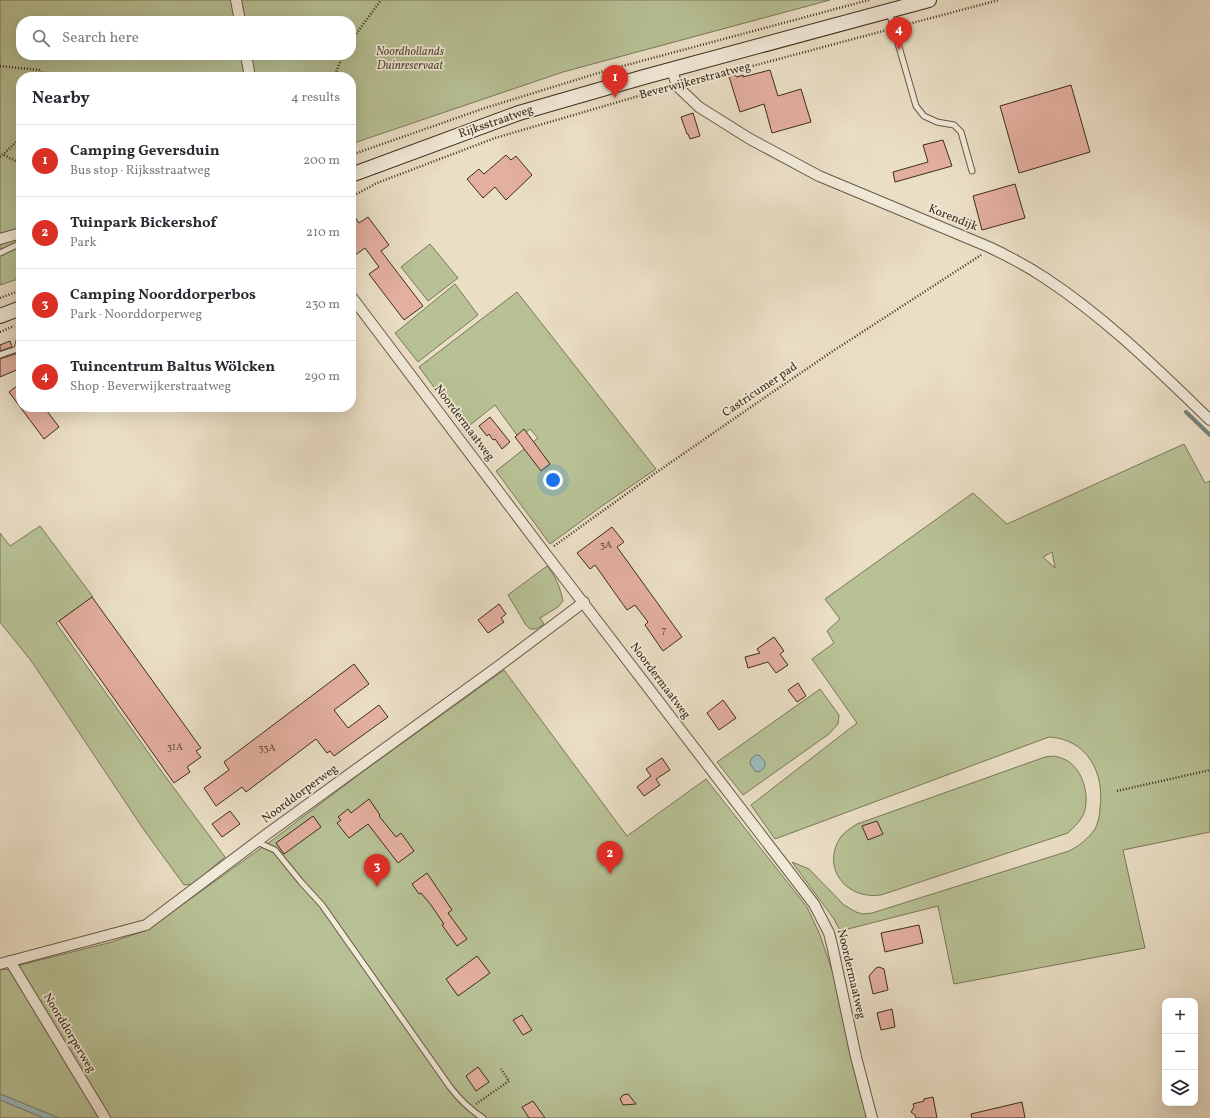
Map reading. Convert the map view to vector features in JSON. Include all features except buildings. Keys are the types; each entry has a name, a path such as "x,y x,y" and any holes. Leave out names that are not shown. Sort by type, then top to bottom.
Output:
{"main road":[{"name":"Beverwijkerstraatweg","path":"644,77 929,0"},
{"name":"Rijksstraatweg","path":"356,173 519,113 644,77"},
{"path":"0,316 16,312"}],"street":[{"path":"236,0 239,16"},
{"path":"247,60 249,72"},
{"name":"Korendijk","path":"672,70 677,86 699,107 750,139 819,176 989,247 1016,260 1046,278 1090,311 1133,347 1210,420"},
{"path":"0,239 16,234"},
{"name":"Noordermaatweg","path":"356,303 545,553 814,904 829,933 834,948 856,1057 872,1118"},
{"name":"Noorddorperweg","path":"105,1118 5,962 146,925 256,842 500,665 584,602"}],"lane":[{"path":"889,11 916,106 924,116 937,122 954,125 961,132 972,171"},
{"path":"0,253 16,245"},
{"path":"0,355 16,349"},
{"path":"256,842 275,850 322,905 432,1062 462,1102 483,1118"}],"path":[{"path":"356,33 381,0"},
{"path":"356,153 485,108 608,70 869,0"},
{"name":"Beverwijkerstraatweg","path":"356,194 377,183 495,138 647,93 999,0"},
{"path":"336,72 341,60"},
{"path":"0,66 39,70 41,72"},
{"path":"0,158 16,143"},
{"path":"4,155 16,161"},
{"name":"Castricumer pad","path":"545,553 654,474 745,411 830,353 978,258 989,247"},
{"path":"0,298 16,292"},
{"path":"0,332 16,326"},
{"path":"1117,791 1210,770"},
{"path":"468,1108 508,1081 501,1069"}],"green space":[{"name":"Noordhollands Duinreservaat","path":"0,0 830,0 563,72 356,142 356,72 16,72 16,280 0,285"},
{"path":"430,244 458,278 428,301 401,267"},
{"path":"455,284 478,315 418,362 395,333"},
{"path":"517,292 656,469 550,544 496,471 538,438 530,429 519,438 495,405 465,429 419,367"},
{"path":"1184,444 1205,483 1210,481 1210,832 1123,850 1145,948 954,984 938,906 840,931 834,919 792,862 809,869 844,905 863,914 872,913 1069,851 1083,842 1092,833 1097,824 1100,813 1101,795 1096,771 1091,760 1083,751 1074,744 1062,739 1049,737 775,839 751,805 857,723 812,659 834,643 827,631 840,619 825,599 973,493 1007,524","holes":["1052,552 1055,568 1043,557"]},
{"path":"40,526 93,597 56,623 165,776 225,857 193,884 184,885 144,830 32,662 0,622 0,533 10,546"},
{"path":"547,566 557,582 563,601 558,607 540,618 544,624 536,629 530,629 508,595"},
{"path":"504,670 627,836 706,779 807,907 820,935 835,979 856,1078 867,1118 109,1118 16,966 112,942 147,930"},
{"path":"820,689 839,715 838,724 829,734 743,795 717,762"},
{"path":"1054,756 1064,759 1072,764 1081,776 1084,784 1086,806 1084,813 1068,833 881,895 858,893 848,887 841,880 836,871 834,861 835,850 840,838 857,824 1045,757"},
{"path":"0,970 9,970 102,1118 59,1118 0,1094"},
{"path":"0,1100 44,1118 0,1118"}],"water":[{"path":"756,755 759,755 765,762 765,767 759,772 755,771 750,764 751,759"},
{"path":"0,1094 59,1118 44,1118 0,1100"}],"waterway":[{"path":"1186,412 1210,435"}],"place":[{"name":"Tuincentrum Baltus Wölcken","path":"899,50"},
{"name":"Camping Geversduin","path":"615,98"},
{"name":"Tuinpark Bickershof","path":"610,874"},
{"name":"Camping Noorddorperbos","path":"377,887"}]}
